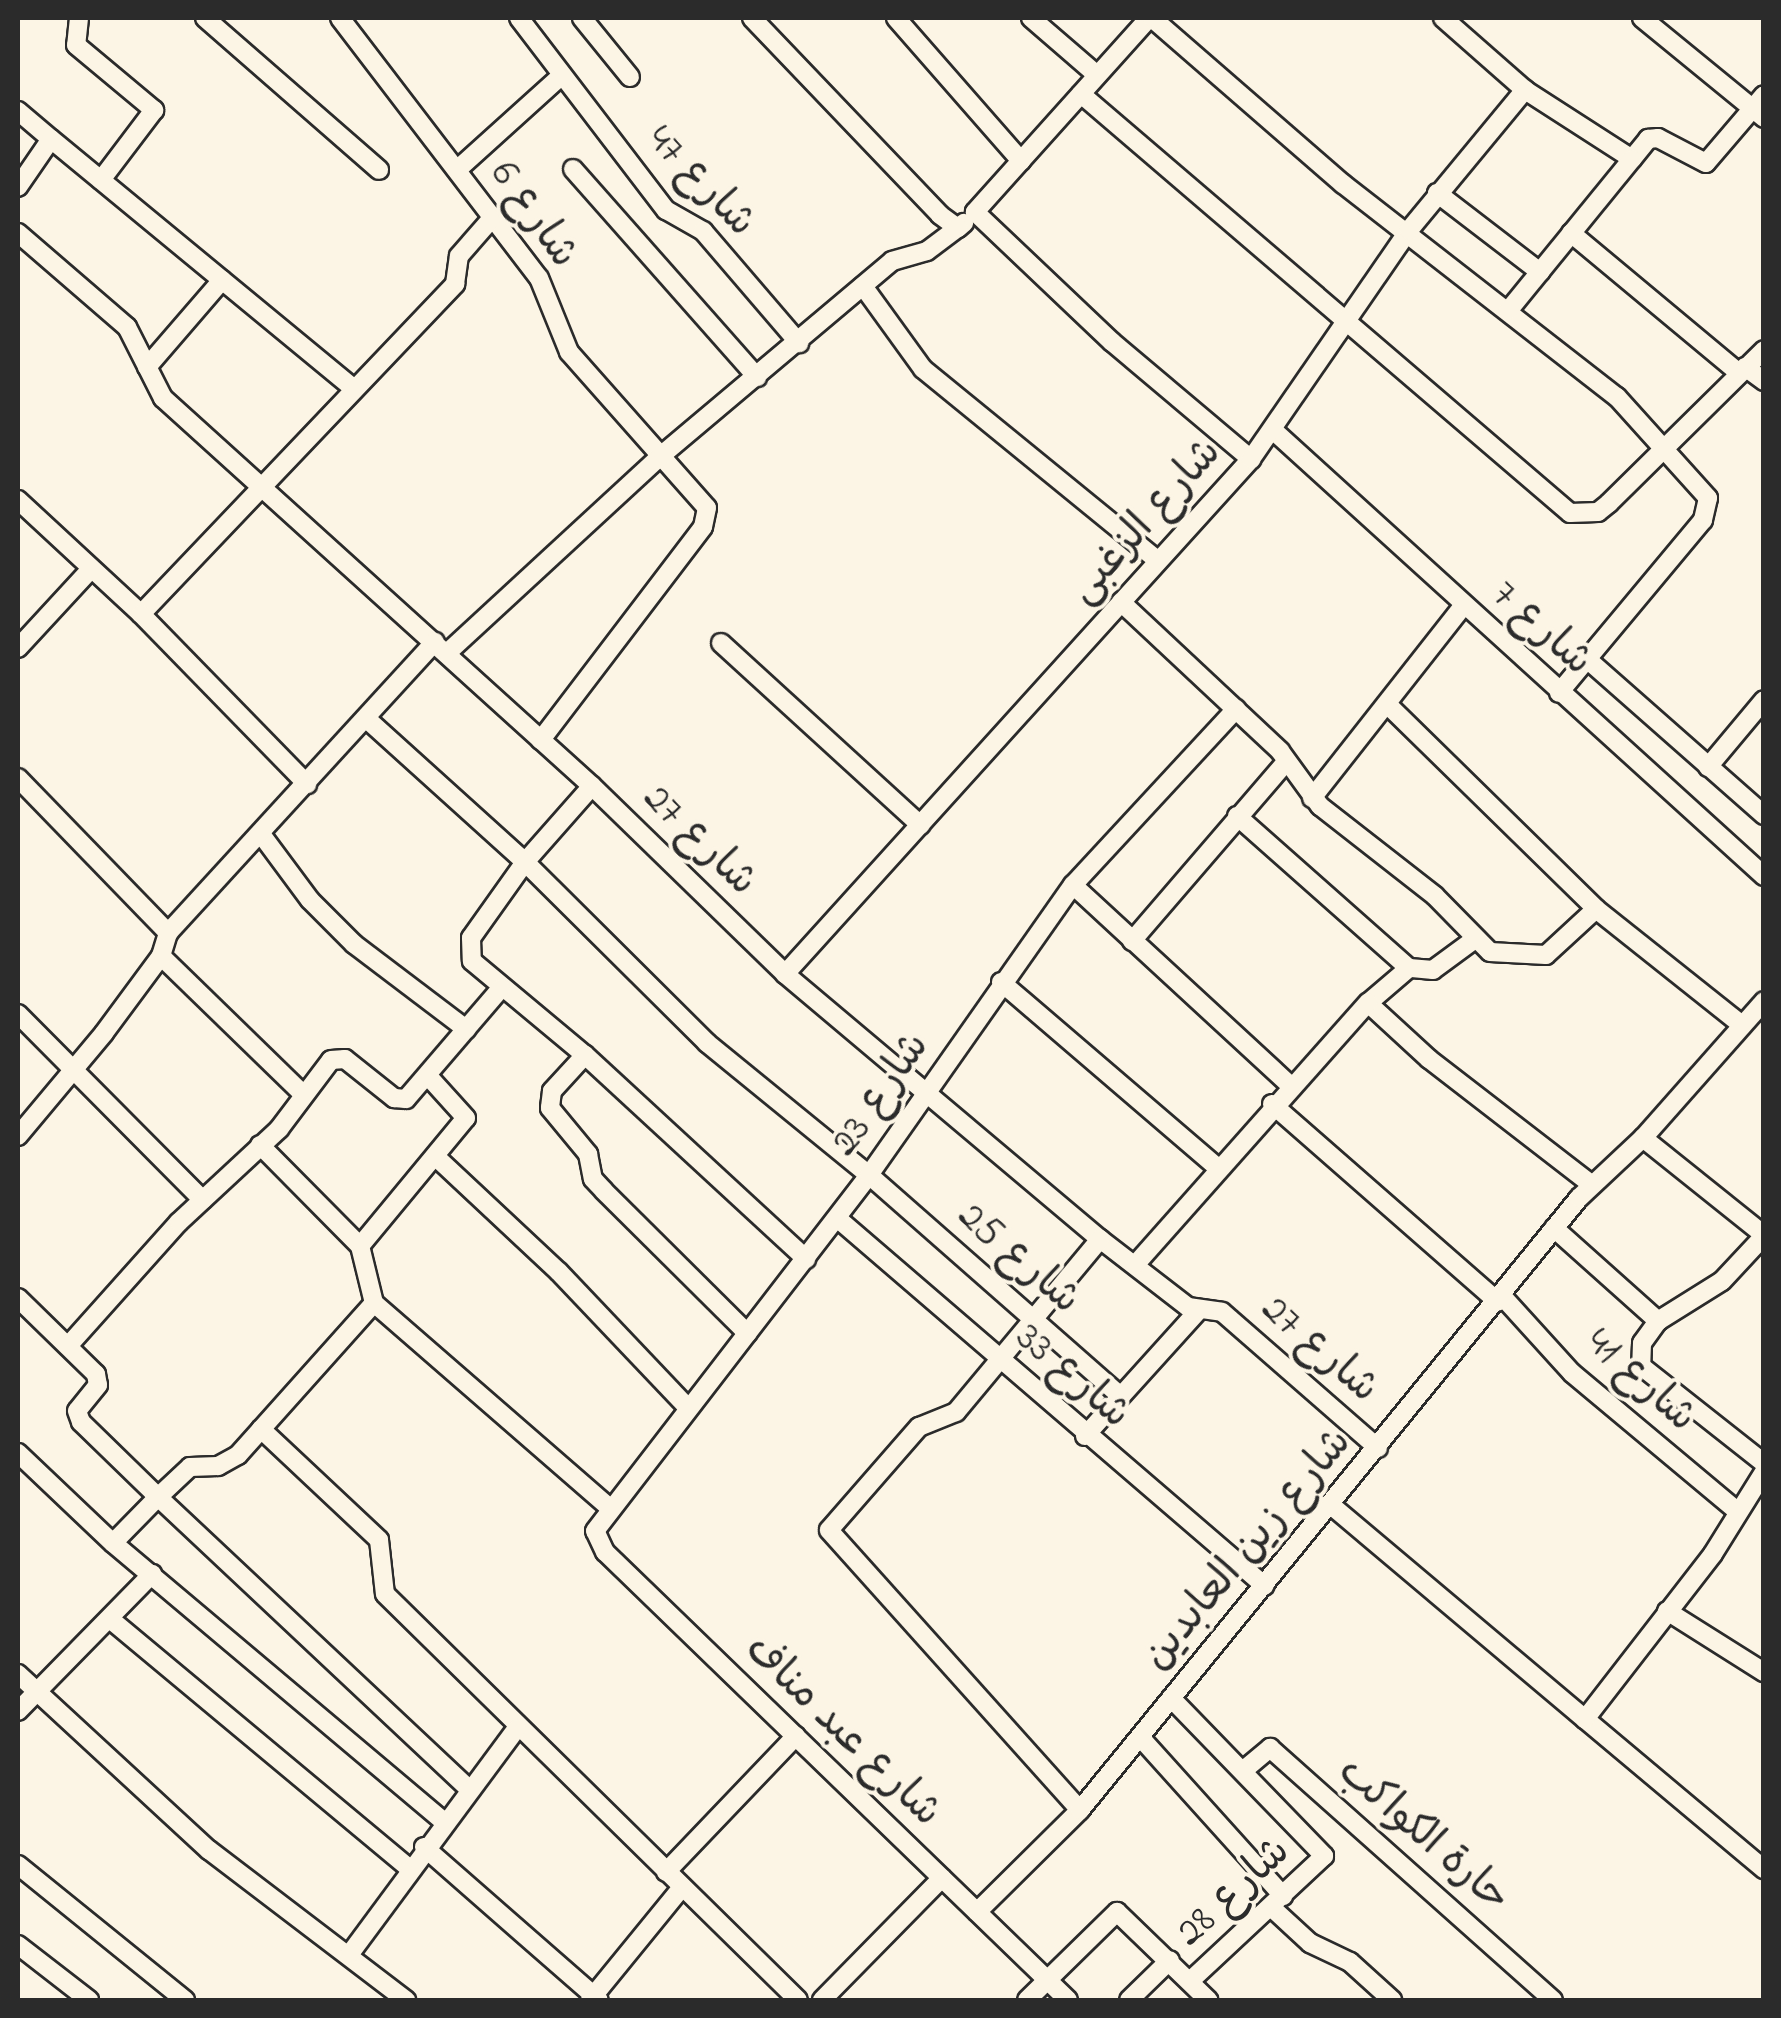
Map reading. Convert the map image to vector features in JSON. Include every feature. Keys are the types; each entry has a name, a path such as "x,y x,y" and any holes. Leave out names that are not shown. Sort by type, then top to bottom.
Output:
{"street":[{"path":"79,18 76,45 154,110 101,180"},
{"path":"205,18 379,170"},
{"name":"شارع 6","path":"340,18 546,288 569,352 702,502 706,523 541,740"},
{"name":"شارع 47","path":"520,18 666,210 704,231 799,342"},
{"path":"582,18 630,78"},
{"path":"752,18 958,228"},
{"path":"896,18 1022,161"},
{"path":"1031,18 1098,75"},
{"path":"18,1136 160,956 168,934 441,648 892,261 927,251 958,228 1151,18 1342,184 1408,230 1617,397 1702,488 1708,512 1559,693"},
{"path":"1508,311 1648,139 1658,138 1706,162 1760,108 1642,18"},
{"path":"1449,20 1525,90 1632,159"},
{"path":"458,169 561,76"},
{"name":"شارع الزغبى","path":"785,974 1251,459 1274,431 1408,230 1525,90"},
{"path":"1081,94 1347,317 1570,513 1598,512 1764,350"},
{"path":"18,111 354,390"},
{"path":"18,187 51,139"},
{"path":"573,169 757,377"},
{"path":"1437,192 1540,272"},
{"path":"976,212 1112,342 1251,459"},
{"path":"142,614 455,284 459,256 493,218"},
{"name":"شارع 27","path":"18,233 127,328 156,392 261,491 592,786 785,974 1100,1239 1199,1310 1222,1312 1378,1448"},
{"path":"1571,233 1742,370 1764,381"},
{"path":"147,367 222,280"},
{"path":"864,286 923,370 1158,562"},
{"name":"شارع 7","path":"1274,431 1764,876"},
{"path":"18,500 142,614 308,784"},
{"path":"18,648 91,569"},
{"path":"1121,602 1236,709 1286,762 1312,798 1435,896 1490,952 1546,955 1596,909"},
{"path":"1312,798 1389,706 1463,606"},
{"path":"720,644 920,824"},
{"path":"1587,658 1764,815"},
{"path":"1708,767 1763,701"},
{"path":"1389,706 1596,909 1742,1025"},
{"name":"شارع 23","path":"596,1531 609,1507 869,1175 1001,982 1073,885 1236,709"},
{"name":"شارع 25","path":"369,720 524,862 707,1043 869,1175 1119,1396"},
{"path":"1132,941 1286,762"},
{"path":"18,778 168,934"},
{"path":"592,786 524,862 468,946 472,961 585,1055 806,1259"},
{"path":"1237,816 1409,968 1433,970 1476,939"},
{"path":"261,834 310,900 354,944 466,1029"},
{"path":"1073,885 1290,1085"},
{"path":"160,956 302,1093"},
{"path":"1135,1265 1272,1104 1368,1003 1409,968"},
{"path":"1001,982 1218,1168"},
{"path":"68,1346 203,1200 260,1145 338,1056 399,1099 428,1076 501,988"},
{"name":"شارع زين العابدين","path":"977,1912 1080,1810 1332,1506 1554,1228 1592,1185 1643,1138 1764,1001"},
{"path":"1368,1003 1429,1060 1592,1185"},
{"path":"18,1014 203,1200"},
{"path":"585,1055 552,1091 550,1108 588,1154 592,1178 604,1192 747,1333"},
{"path":"360,1246 436,1157 466,1115 428,1076"},
{"name":"شارع 41","path":"1272,1104 1500,1299 1572,1373 1737,1511"},
{"path":"1643,1138 1764,1236 1722,1281 1658,1321 1642,1343 1641,1366 1764,1462"},
{"path":"260,1145 360,1246 374,1304 609,1507"},
{"path":"436,1157 559,1272 688,1408"},
{"name":"شارع 33","path":"837,1218 1085,1436 1265,1586"},
{"path":"1554,1228 1658,1321"},
{"path":"1080,1810 830,1535 834,1517 919,1427 956,1412 1100,1239"},
{"path":"18,1298 98,1380 77,1410 80,1422 469,1790"},
{"path":"113,1543 190,1467 231,1460 374,1304"},
{"path":"1085,1436 1199,1310"},
{"path":"261,1429 375,1535 385,1553 385,1594 517,1728 798,2000"},
{"path":"18,1454 113,1543 444,1822"},
{"path":"1585,1719 1667,1611 1764,1472"},
{"path":"1332,1506 1764,1869"},
{"name":"شارع عبد مناف","path":"596,1531 605,1552 1068,2000"},
{"path":"18,1711 152,1574"},
{"path":"1667,1611 1764,1672"},
{"path":"110,1619 408,1867"},
{"path":"18,1674 209,1850 406,2000"},
{"path":"1171,1698 1245,1769"},
{"path":"349,1955 408,1867 517,1728"},
{"path":"666,1872 796,1736"},
{"path":"1140,1737 1277,1901 1392,2000"},
{"name":"حارة الكواكب","path":"1245,1769 1270,1748 1554,2000"},
{"name":"شارع 28","path":"1190,1981 1324,1856 1245,1769"},
{"path":"424,1848 594,1999 682,1887"},
{"path":"18,1865 185,2000"},
{"path":"822,2000 942,1878"},
{"path":"1027,2000 1118,1912 1208,2000"},
{"path":"18,1945 89,2000"},
{"path":"1129,2000 1170,1960"}]}
